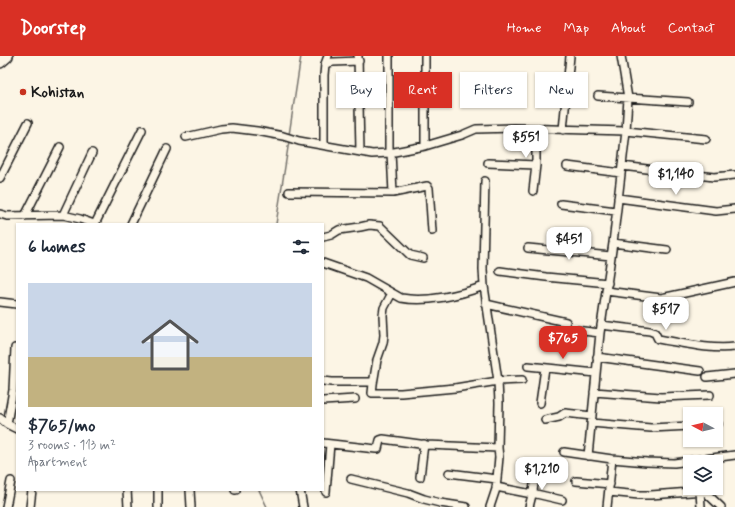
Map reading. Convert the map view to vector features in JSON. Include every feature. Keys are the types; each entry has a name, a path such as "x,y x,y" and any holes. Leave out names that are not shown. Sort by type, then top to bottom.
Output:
{"main road":[{"path":"0,62 7,56"}],"street":[{"path":"324,145 324,75 325,64 328,56"},
{"path":"388,56 390,152 393,193"},
{"path":"425,56 426,146"},
{"path":"563,130 570,56"},
{"path":"588,456 597,357 608,283 626,131 628,98 621,56"},
{"path":"325,64 359,58 360,152"},
{"path":"598,96 688,102"},
{"path":"0,178 28,123"},
{"path":"186,138 221,129 232,128 264,132 299,141 372,154 426,146 476,129 626,131 706,139"},
{"path":"533,191 536,165 536,129"},
{"path":"95,223 142,130"},
{"path":"25,216 60,147"},
{"path":"131,223 167,149"},
{"path":"64,215 92,154"},
{"path":"488,163 536,165"},
{"path":"567,166 714,177 735,175"},
{"path":"485,181 484,286 498,381 499,403 499,457 497,483 490,507"},
{"path":"289,192 393,193 426,186 429,188 432,231"},
{"path":"618,198 716,211 735,209"},
{"path":"561,204 616,211"},
{"path":"0,214 7,216 64,215 91,223"},
{"path":"324,237 339,230 369,225 380,226 410,255 422,258"},
{"path":"613,243 667,250"},
{"path":"528,248 611,256"},
{"path":"324,263 366,278 405,299 442,298 484,286"},
{"path":"500,271 608,283"},
{"path":"606,291 662,298 735,282"},
{"path":"392,293 384,308 383,343 377,360 372,393 401,394 455,388 498,381 522,380"},
{"path":"0,302 16,304"},
{"path":"486,304 566,322"},
{"path":"601,325 650,331 655,333 658,339 720,348 735,347"},
{"path":"575,330 600,333"},
{"path":"8,424 13,390 15,348"},
{"path":"597,357 700,371"},
{"path":"528,366 596,373"},
{"path":"540,403 545,368"},
{"path":"707,377 735,374"},
{"path":"324,381 373,382"},
{"path":"594,392 661,397 710,395"},
{"path":"324,401 355,399"},
{"path":"545,420 559,417 565,413 591,419 651,428 683,426"},
{"path":"0,418 16,428"},
{"path":"326,492 327,444 378,449 380,440 382,439 424,444 498,448"},
{"path":"420,477 424,444"},
{"path":"564,452 612,459 674,463 735,455"},
{"path":"607,507 612,459"},
{"path":"529,507 536,471"},
{"path":"449,473 497,483 532,494 562,500"},
{"path":"351,479 408,493 440,503 466,507"},
{"path":"6,507 12,481"},
{"path":"576,481 610,484"},
{"path":"30,507 32,491"},
{"path":"127,491 128,507"},
{"path":"158,491 158,507"},
{"path":"190,491 191,507"},
{"path":"300,491 303,507"},
{"path":"609,492 639,495 683,492"},
{"path":"700,495 701,507"},
{"path":"708,495 721,507"},
{"path":"420,507 423,498"}],"waterway":[{"path":"289,135 301,56"},
{"path":"276,223 289,141"},
{"path":"259,491 267,507"}],"place":[{"name":"Kohistan","path":"23,92"}]}
